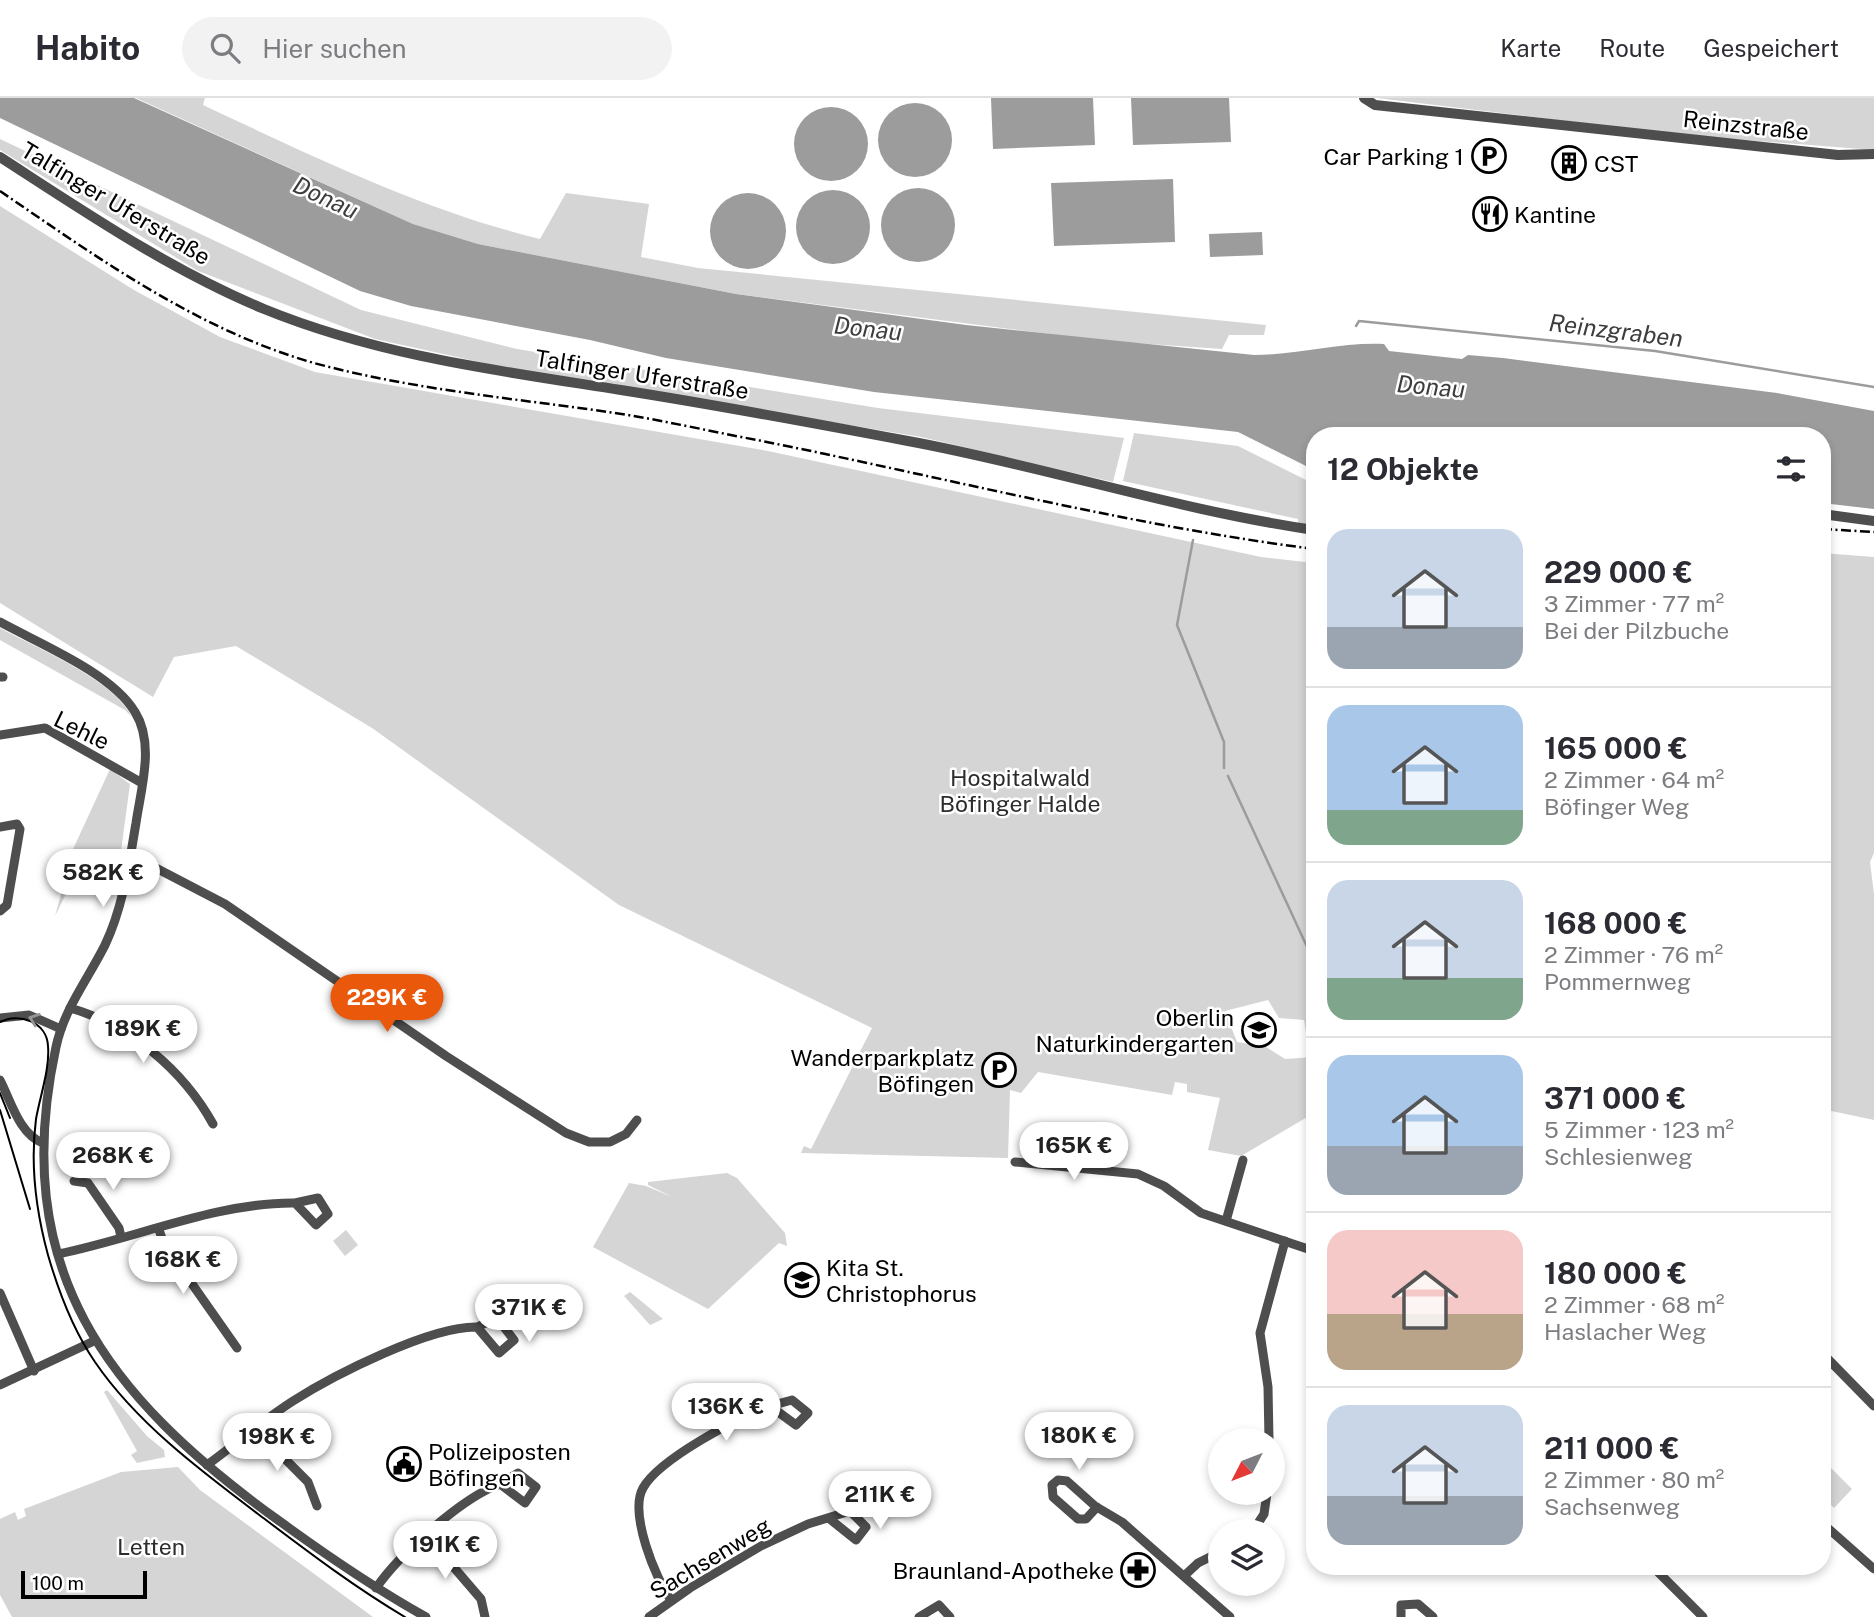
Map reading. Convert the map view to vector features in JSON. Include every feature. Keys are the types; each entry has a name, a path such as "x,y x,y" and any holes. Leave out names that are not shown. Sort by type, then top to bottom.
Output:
{"street":[{"name":"Reinzstraße","path":"1365,98 1375,105 1564,128 1838,155 1874,154"},
{"name":"Talfinger Uferstraße","path":"0,158 201,281 268,310 370,346 492,372 752,412 929,444 1184,506 1306,529"},
{"path":"1831,515 1874,521"},
{"path":"0,622 118,691 136,712 145,735 142,783 131,855 116,917 106,943 69,1008 61,1029 43,1143 47,1198 58,1254 69,1290 94,1341 134,1395 207,1465 261,1508 376,1588 426,1617"},
{"name":"Lehle","path":"0,735 45,728 142,783"},
{"path":"0,827 17,824 20,828 7,905 0,911"},
{"path":"131,855 225,904 446,1056 566,1133 589,1142 610,1142 626,1134 638,1120"},
{"path":"69,1008 105,1020 142,1044 186,1083 213,1124"},
{"path":"0,1018 29,1015 61,1029"},
{"path":"0,1080 24,1129 34,1139 43,1143"},
{"path":"1226,1221 1243,1160"},
{"path":"1015,1162 1138,1174 1164,1186 1201,1213 1306,1248"},
{"path":"74,1181 88,1183 119,1228 121,1237"},
{"path":"58,1254 239,1209 295,1203"},
{"path":"159,1230 164,1244 237,1349"},
{"path":"1269,1428 1269,1395 1261,1328 1285,1241"},
{"path":"1,1293 34,1371"},
{"path":"207,1465 294,1401 393,1350 456,1328 477,1327"},
{"path":"0,1385 94,1341"},
{"path":"1831,1362 1874,1406"},
{"path":"671,1600 639,1523 643,1488 654,1474 680,1455 726,1426 770,1406"},
{"path":"254,1430 308,1482 317,1506"},
{"path":"1097,1507 1086,1519 1078,1519 1053,1497 1052,1485 1058,1480 1066,1480 1097,1507 1122,1522 1230,1617"},
{"path":"376,1588 426,1535 471,1498 500,1484"},
{"name":"Sachsenweg","path":"649,1617 671,1600 776,1539 808,1524 831,1520"},
{"path":"1831,1532 1874,1569"},
{"path":"426,1535 481,1600 485,1617"},
{"path":"1184,1577 1198,1563 1208,1558"},
{"path":"1661,1575 1703,1617"},
{"path":"1401,1617 1401,1605 1418,1604 1433,1617"},
{"path":"919,1617 939,1605 950,1617"}],"green space":[{"path":"136,98 205,98 203,105 368,180 453,213 540,239 566,193 649,204 641,257 698,268 1266,325 1264,335 1229,335 1222,349 1105,341 736,294 478,244 413,224"},
{"path":"1377,98 1874,98 1874,150 1692,136"},
{"path":"0,139 361,310 517,349 878,408 1124,438 1113,482 921,437 507,368 375,339 198,271 0,150"},
{"name":"Hospitalwald Böfinger Halde","path":"0,206 134,290 220,337 315,372 768,451 1261,557 1306,562 1306,1033 1304,1020 1279,1018 1268,1000 1225,1011 1237,1042 1266,1047 1285,1059 1306,1058 1306,1118 1241,1156 1208,1150 1220,1098 1187,1092 1187,1084 1175,1082 1172,1095 1038,1072 1021,1093 1010,1090 1008,1158 801,1153 804,1146 811,1149 872,1028 619,905 372,728 236,646 174,657 153,697 0,603"},
{"path":"1134,433 1238,446 1306,480 1306,526 1298,525 1298,519 1123,481"},
{"path":"1831,554 1874,557 1874,853 1870,862 1874,894 1874,1120 1831,1111"},
{"path":"0,628 92,678 109,690 132,717 125,710 0,640"},
{"path":"110,769 130,784 119,866 83,860 55,916 74,847"},
{"path":"727,1173 737,1178 785,1233 787,1246 779,1243 708,1309 593,1247 629,1183 646,1186 672,1197 648,1185 648,1182"},
{"path":"346,1230 358,1245 345,1256 333,1241"},
{"path":"630,1292 663,1319 650,1325 624,1296"},
{"path":"107,1390 147,1436 164,1450 165,1457 137,1463 131,1455 137,1451 104,1392"},
{"name":"Letten","path":"178,1467 200,1490 373,1617 12,1617 0,1595 0,1519 15,1512 18,1520 26,1516 24,1509 121,1472"},
{"path":"1831,1468 1852,1489 1834,1508 1831,1505"}],"water":[{"name":"Donau","path":"0,98 134,98 413,224 478,244 736,294 966,325 1254,355 1384,344 1389,351 1462,359 1468,355 1503,358 1777,393 1874,411 1874,509 1831,504 1831,427 1306,427 1306,466 1238,432 874,392 666,358 590,340 411,306 360,291 0,118"},
{"path":"991,98 1093,98 1095,145 993,149"},
{"path":"1131,98 1229,98 1231,142 1133,145"},
{"path":"915,103 936,109 946,119 952,140 946,161 936,171 915,177 894,171 884,161 878,140 884,119 894,109"},
{"path":"831,107 852,113 862,123 868,144 862,165 852,175 831,181 810,175 800,165 794,144 800,123 810,113"},
{"path":"1173,179 1175,242 1054,246 1051,183"},
{"path":"918,188 932,191 944,199 952,211 955,225 952,239 944,251 932,259 918,262 904,259 892,251 884,239 881,225 884,211 892,199 904,191"},
{"path":"826,190 840,190 854,196 864,206 870,227 868,241 854,258 840,264 826,264 812,258 802,248 796,234 796,220 802,206 812,196"},
{"path":"748,193 763,196 775,204 783,216 786,231 783,246 775,258 763,266 748,269 733,266 721,258 713,246 710,231 713,216 721,204 733,196"},
{"path":"1262,232 1263,255 1210,257 1209,234"}],"waterway":[{"name":"Reinzgraben","path":"1356,326 1359,321 1655,351 1874,387"},
{"path":"1193,540 1177,625 1224,742 1224,768"},
{"path":"1228,776 1306,945"}],"tram line":[{"path":"0,1022 15,1018 31,1021 43,1031 46,1038 48,1064 34,1136 37,1205 48,1255 62,1297 73,1324 95,1362 131,1407 196,1466 317,1558 405,1617"},
{"path":"0,1093 10,1118"},
{"path":"0,1110 30,1209"}],"railway":[{"path":"0,191 74,242 190,312 271,349 314,363 423,386 645,418 1105,514 1306,548"},
{"path":"1831,530 1874,532"}],"place":[{"name":"Car Parking 1","path":"1489,156"},
{"name":"CST","path":"1569,163"},
{"name":"Kantine","path":"1490,214"},
{"name":"Oberlin Naturkindergarten","path":"1259,1030"},
{"name":"Wanderparkplatz Böfingen","path":"999,1070"},
{"name":"Kita St. Christophorus","path":"802,1280"},
{"name":"Polizeiposten Böfingen","path":"404,1464"},
{"name":"Braunland-Apotheke","path":"1138,1570"}]}
